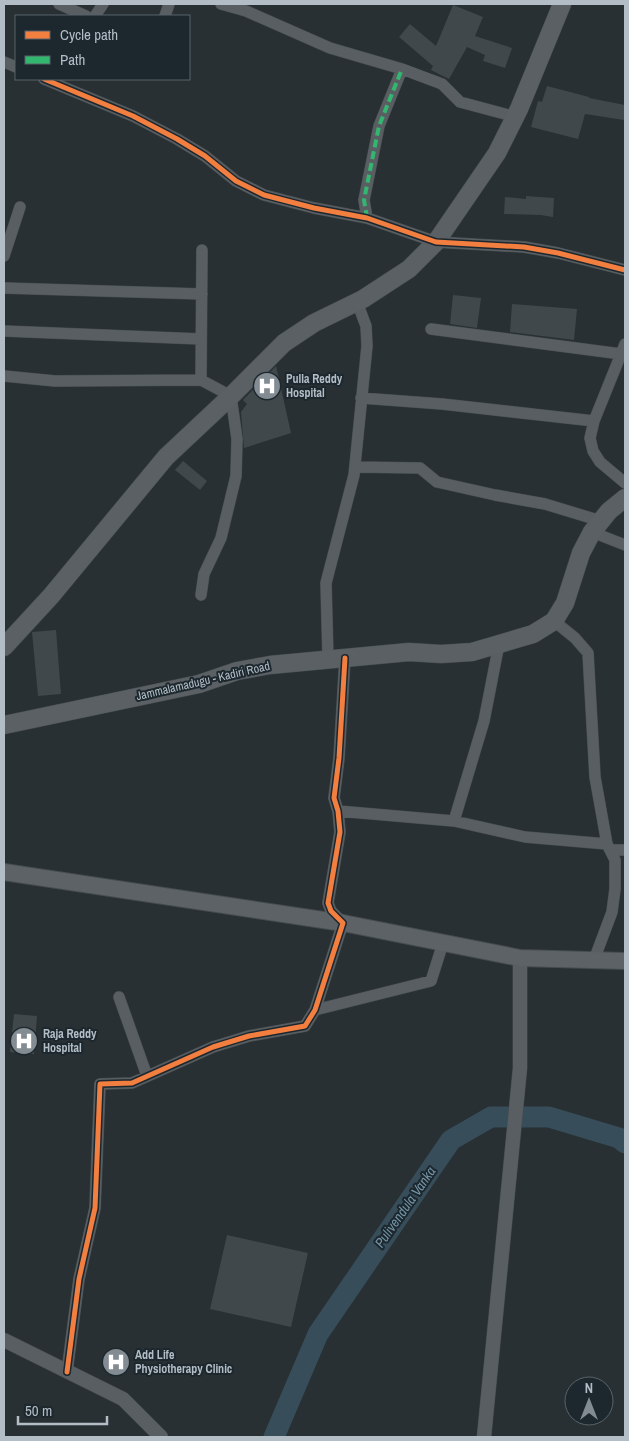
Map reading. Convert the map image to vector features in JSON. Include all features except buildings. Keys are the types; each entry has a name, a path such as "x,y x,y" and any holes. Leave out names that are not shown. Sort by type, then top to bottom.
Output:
{"main road":[{"path":"4,647 51,596 166,457 284,343 314,323 357,302 409,269 436,242 497,153 516,117 562,4"},
{"name":"Jammalamadugu - Kadiri Road","path":"4,725 199,684 237,671 270,665 409,652 441,654 472,652 533,634 554,621 565,603 582,553 596,527 609,511 625,498"},
{"path":"4,872 343,923 520,958 625,961"}],"street":[{"path":"59,4 84,15"},
{"path":"96,15 103,4"},
{"path":"221,4 246,11 330,48 402,69 442,84 460,102 516,117"},
{"path":"367,218 364,200 379,126 402,69"},
{"path":"46,80 133,116 177,139 205,156 236,181 264,196 367,218 436,242 524,247 558,253 625,270"},
{"path":"4,256 20,207"},
{"path":"201,380 202,250"},
{"path":"4,288 202,294"},
{"path":"67,1372 79,1279 95,1208 100,1084 132,1083 213,1047 249,1036 305,1026 315,1010 343,923 331,911 328,903 340,832 338,812 334,798 339,758 336,658 326,583 346,511 355,467 367,346 366,326 357,302"},
{"path":"431,329 623,349 594,421 590,438 593,451 600,462 625,483"},
{"path":"4,331 202,339"},
{"path":"4,376 55,381 201,380 231,396 237,439 236,476 221,538 204,574 202,596"},
{"path":"361,398 442,404 594,421"},
{"path":"355,467 420,468 436,482 545,504 596,527 625,545"},
{"path":"554,621 575,638 588,653 595,777 608,847 615,860 615,889 612,912 594,960"},
{"path":"454,822 484,721 499,644"},
{"path":"338,812 454,822 525,837 625,850"},
{"path":"315,1010 431,981 443,943"},
{"path":"484,1437 520,1068 520,958"},
{"path":"119,998 147,1076"},
{"path":"4,1340 123,1399 161,1437"}],"waterway":[{"name":"Pulivendula Vanka","path":"274,1437 318,1334 451,1140 491,1117 549,1117 619,1138 625,1143"}],"marked path":[{"path":"367,218 364,200 379,126 402,69"}],"cycle path":[{"path":"46,80 133,116 177,139 205,156 236,181 264,195 314,208 367,218 436,242 524,247 558,253 625,270"},
{"path":"67,1372 79,1279 95,1208 100,1084 132,1083 213,1047 249,1036 305,1026 315,1010 343,923 331,911 328,903 340,832 338,811 334,798 339,758 345,658"}],"place":[{"name":"Pulla Reddy Hospital","path":"267,386"},
{"name":"Raja Reddy Hospital","path":"24,1041"},
{"name":"Add Life Physiotherapy Clinic","path":"116,1362"}]}
